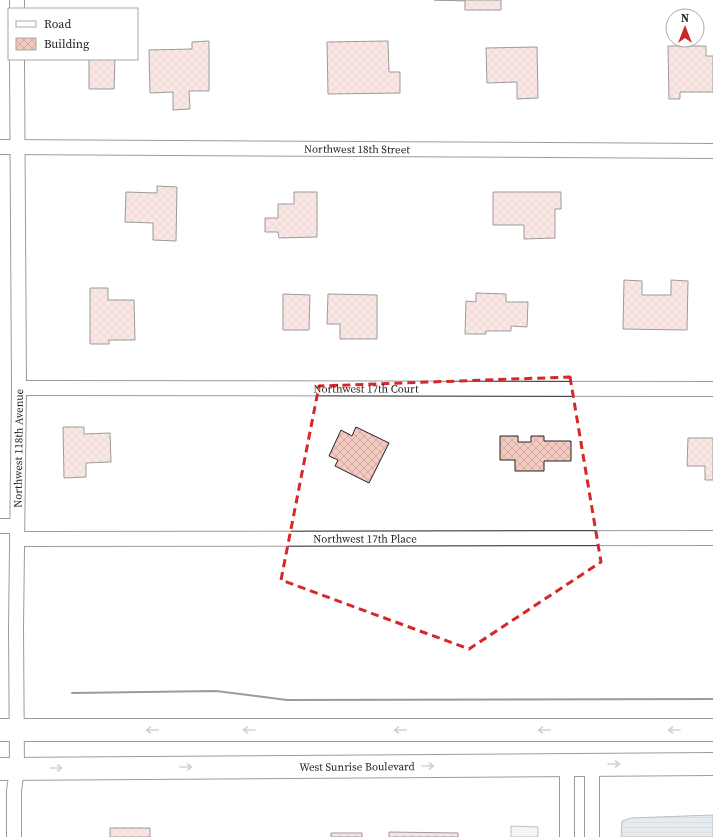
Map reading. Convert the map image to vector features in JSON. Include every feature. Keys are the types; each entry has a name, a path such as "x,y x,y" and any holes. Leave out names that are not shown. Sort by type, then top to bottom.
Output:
{"highway":[{"path":"9,730 713,730"},
{"name":"West Sunrise Boulevard","path":"9,769 713,764"}],"street":[{"name":"Northwest 118th Avenue","path":"14,837 14,791 9,769 9,730 17,532 20,388 17,60"},
{"name":"Northwest 18th Street","path":"0,147 713,151"},
{"name":"Northwest 17th Court","path":"20,388 713,389"},
{"name":"Northwest 17th Place","path":"0,526 17,532 713,538"},
{"path":"592,764 592,837"},
{"path":"567,765 567,837"}],"highlighted area":[{"path":"570,377 601,562 469,649 281,580 319,386"}],"green space":[{"path":"511,826 538,827 538,837 511,837"}],"shaded area":[{"path":"713,815 713,837 621,837 622,821 631,818"}],"building":[{"path":"434,0 501,0 501,10 465,10 465,1"},
{"path":"209,41 209,91 189,91 190,109 173,110 173,92 150,93 149,50 192,49 192,42"},
{"path":"388,41 389,72 400,72 400,93 328,94 327,42"},
{"path":"706,46 706,56 713,56 713,92 680,92 680,99 669,99 668,48 705,48"},
{"path":"537,47 538,98 517,99 517,82 487,83 486,48"},
{"path":"89,60 115,60 114,89 89,89"},
{"path":"157,186 177,187 176,241 153,240 153,223 125,222 126,192 157,193"},
{"path":"294,192 317,192 317,237 279,238 278,232 265,232 265,218 278,218 278,204 294,204"},
{"path":"493,192 561,192 561,209 555,209 555,238 524,239 524,225 493,225"},
{"path":"624,280 642,281 642,295 671,295 671,280 688,281 687,330 623,329"},
{"path":"90,288 108,288 108,300 134,300 135,340 109,340 109,344 90,344"},
{"path":"476,293 506,294 506,302 528,302 527,327 511,326 511,331 486,331 486,334 465,334 466,301 476,302"},
{"path":"283,294 310,295 309,330 283,330"},
{"path":"328,294 377,295 377,339 340,339 340,324 327,324"},
{"path":"63,427 84,427 84,434 110,433 111,462 86,463 86,477 64,478"},
{"path":"356,427 389,443 369,483 335,466 338,460 329,456 341,430 352,436"},
{"path":"500,436 518,436 518,442 531,442 531,436 544,436 544,441 571,441 571,461 544,461 544,471 515,471 515,460 500,460"},
{"path":"688,438 713,438 713,480 705,480 705,466 687,466"},
{"path":"110,828 150,828 150,837 110,837"},
{"path":"389,832 458,833 458,837 389,837"},
{"path":"331,833 362,833 362,837 331,837"}],"wall":[{"path":"72,693 216,691 287,700 713,699"}]}
